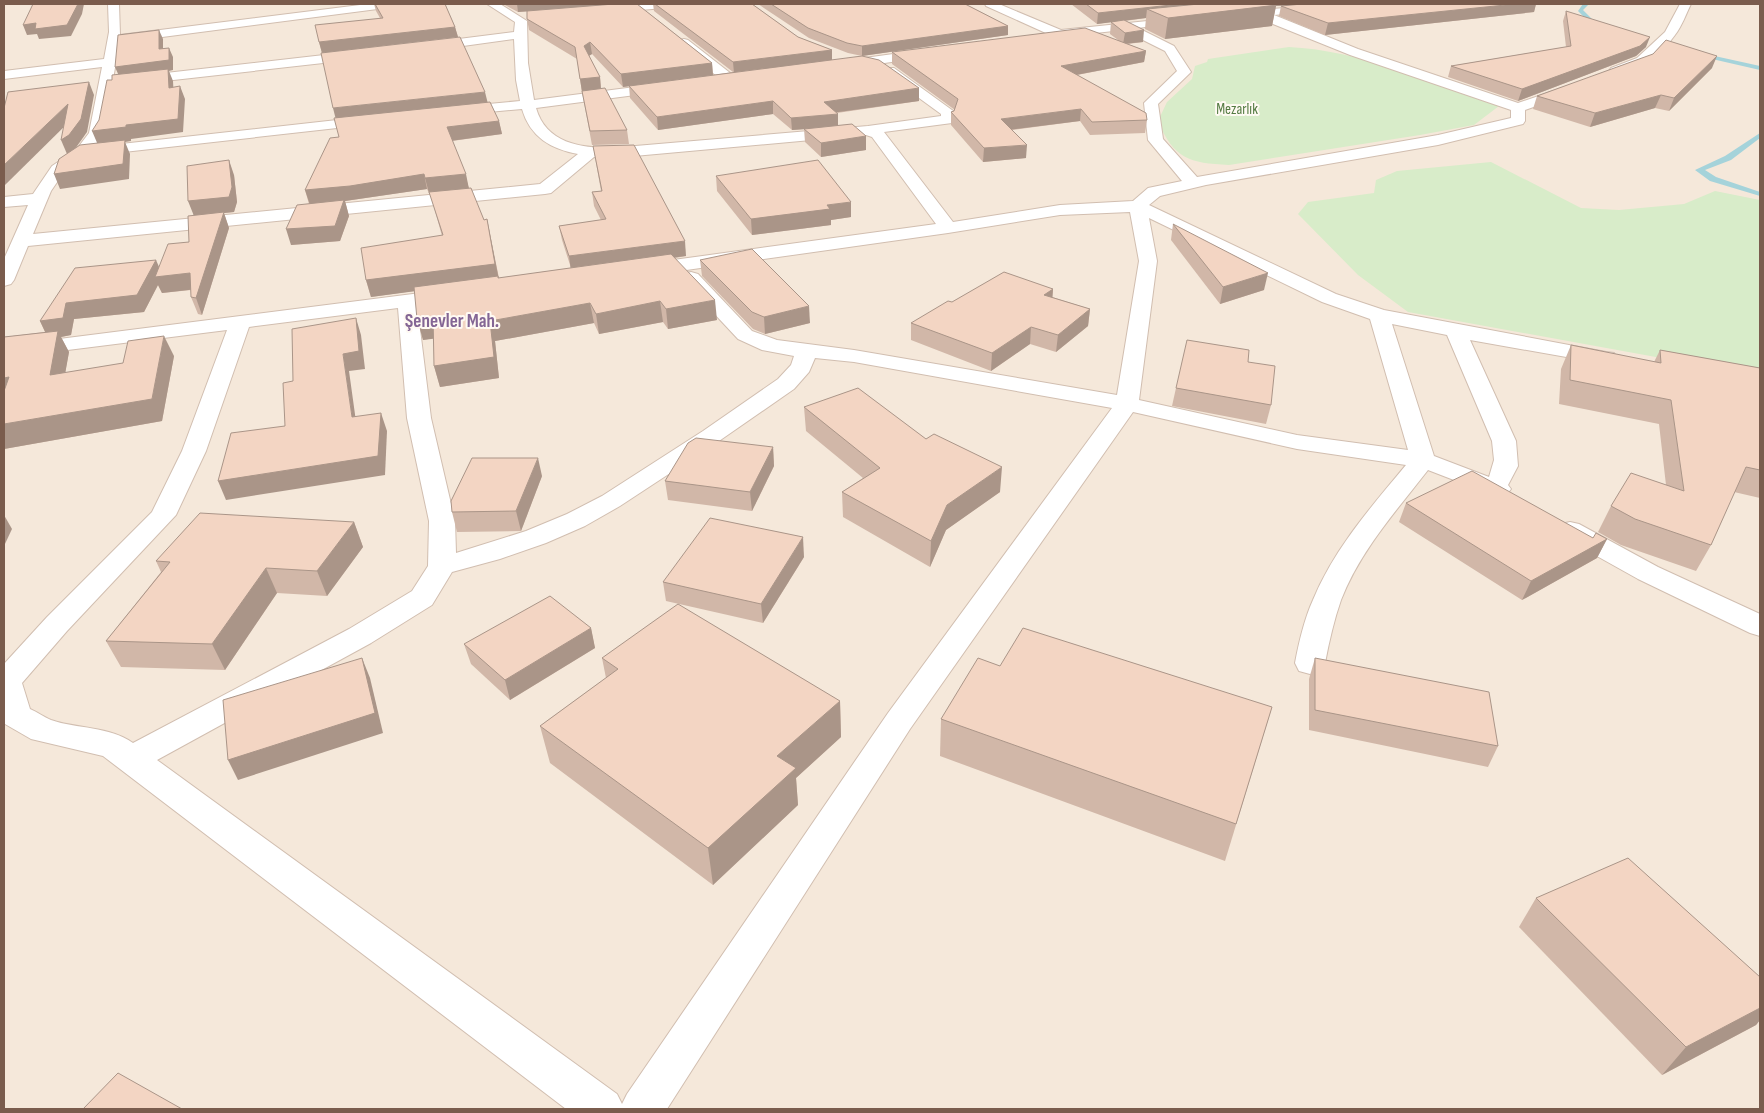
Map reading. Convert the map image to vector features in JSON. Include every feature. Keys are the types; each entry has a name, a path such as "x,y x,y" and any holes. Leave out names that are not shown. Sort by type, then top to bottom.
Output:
{"street":[{"path":"4,280 40,199 58,169 82,153 96,133 114,40 113,4"},
{"path":"114,40 393,4"},
{"path":"492,4 521,21 523,82 530,111 542,133 567,147 589,153 612,153 868,130 947,120 949,113 884,67 862,62"},
{"path":"598,11 676,4"},
{"path":"990,4 1059,34"},
{"path":"1246,4 1277,22 1354,52 1518,108 1642,61 1670,34 1686,4"},
{"path":"1219,17 1365,4"},
{"path":"640,8 655,20"},
{"path":"517,18 535,17"},
{"path":"1030,38 1192,18"},
{"path":"1125,26 1170,49 1184,72 1151,104 1156,140 1193,183"},
{"path":"414,48 520,35"},
{"path":"678,38 734,78 710,82"},
{"path":"835,61 862,62 944,51"},
{"path":"105,84 376,53"},
{"path":"4,75 109,62"},
{"path":"440,113 574,100 681,85"},
{"path":"1138,206 1154,192 1193,183 1447,138 1518,121 1518,108"},
{"path":"82,153 390,118"},
{"path":"868,130 877,134 948,228"},
{"path":"21,241 544,189 589,153"},
{"path":"4,202 40,199"},
{"path":"642,1109 899,721 1127,404 1148,261 1138,206"},
{"path":"631,271 948,228 1060,210 1138,206 1329,298 1379,315 1456,331 1623,360"},
{"path":"679,265 745,335 770,345 854,356 1127,404 1208,424 1289,440 1423,460 1505,492 1508,455 1504,441 1456,331"},
{"path":"4,352 465,293"},
{"path":"131,759 360,636 422,598 442,566 442,521 419,418 407,301"},
{"path":"1379,315 1423,460"},
{"path":"241,321 194,451 163,515 57,624 5,682 16,716 43,730 112,746 602,1109"},
{"path":"442,566 490,553 536,537 576,520 611,501 711,436 786,384 801,367 807,351"},
{"path":"1310,663 1318,626 1329,594 1347,559 1423,460"},
{"path":"1548,516 1648,573 1760,626"}],"shaded area":[{"path":"4,4 1760,4 1760,1109 4,1109"}],"green space":[{"name":"Mezarlık","path":"1289,47 1314,49 1368,60 1423,77 1499,106 1474,125 1229,165 1203,163 1193,160 1184,156 1170,144 1158,121 1167,102 1192,79 1195,66 1207,62 1208,59"},
{"path":"1491,162 1581,208 1619,210 1684,204 1715,191 1760,200 1760,376 1408,312 1358,275 1298,214 1308,202 1374,193 1376,180 1397,171"}],"building":[{"path":"33,4 78,4 67,25 35,29 36,23 23,25"},
{"path":"375,4 445,4 455,27 319,42 315,25 383,18"},
{"path":"637,4 712,63 621,74 590,42 584,46 600,77 580,79 575,47 527,19 527,11"},
{"path":"655,4 752,4 798,37 832,50 733,62"},
{"path":"771,4 965,4 1008,26 862,46 847,43 808,28"},
{"path":"1086,4 1180,4 1098,13"},
{"path":"1199,4 1277,5 1168,18 1147,9"},
{"path":"1302,4 1515,4 1328,23 1281,6"},
{"path":"1566,11 1650,37 1640,46 1522,89 1451,66 1571,46"},
{"path":"1124,20 1144,30 1125,33 1111,22"},
{"path":"1085,28 1146,51 1061,66 1146,113 1147,120 1092,122 1081,109 1001,119 1027,145 984,148 951,112 954,111 958,99 892,52"},
{"path":"159,30 159,49 169,48 169,60 115,67 118,35"},
{"path":"460,37 485,92 333,108 321,53"},
{"path":"1666,40 1717,56 1674,98 1661,95 1595,113 1537,96 1653,54"},
{"path":"862,56 879,60 919,88 824,102 838,114 791,118 773,101 657,117 629,86"},
{"path":"168,69 169,88 180,86 178,119 92,131 99,120 107,80 112,80 112,75"},
{"path":"89,82 81,119 69,135 61,140 68,104 4,165 4,108 8,92"},
{"path":"605,88 627,130 590,131 582,91"},
{"path":"490,102 499,121 447,127 466,174 425,178 424,174 350,186 305,190 330,138 339,137 334,118"},
{"path":"852,124 866,136 821,143 804,129"},
{"path":"125,140 123,164 54,174 59,159 80,145"},
{"path":"634,145 685,241 569,256 559,226 606,219 592,192 602,191 593,146"},
{"path":"229,160 232,187 229,197 188,201 187,166"},
{"path":"818,160 851,202 827,205 830,209 751,219 716,176"},
{"path":"471,188 484,220 487,219 495,264 366,280 361,248 443,235 429,192"},
{"path":"344,200 335,226 286,229 297,205"},
{"path":"224,212 196,298 191,297 190,273 155,277 168,244 189,242 188,216"},
{"path":"1173,224 1268,273 1223,287"},
{"path":"752,249 809,306 764,317 752,312 700,260"},
{"path":"671,254 715,300 666,309 660,301 596,314 590,303 490,321 494,357 434,366 433,317 417,319 414,287 498,276 498,278"},
{"path":"156,260 137,295 66,303 63,318 40,321 75,268"},
{"path":"1004,272 1053,289 1044,295 1090,309 1058,335 1031,327 992,353 911,323 948,301 952,302"},
{"path":"356,318 359,351 343,354 352,417 381,413 378,456 218,481 231,433 285,426 283,383 293,381 292,329"},
{"path":"58,331 50,375 123,363 128,341 164,336 152,399 4,424 4,391 9,377 4,378 4,337"},
{"path":"1187,340 1249,350 1248,362 1275,366 1271,405 1176,388"},
{"path":"1571,345 1661,363 1660,350 1760,368 1760,470 1746,467 1711,545 1635,519 1611,506 1631,473 1684,491 1671,400 1570,380"},
{"path":"858,388 926,439 934,434 1002,467 947,505 931,541 842,492 880,468 804,407"},
{"path":"696,438 773,447 750,492 665,481 688,443"},
{"path":"472,458 538,458 516,511 452,512 451,501"},
{"path":"1472,471 1593,538 1596,533 1607,539 1531,581 1406,503"},
{"path":"200,513 354,522 317,571 266,568 212,644 106,641 170,562 156,561"},
{"path":"710,518 803,537 761,604 663,582"},
{"path":"550,596 591,628 505,680 464,644"},
{"path":"678,604 840,701 777,756 796,768 708,848 540,726 618,669 602,658"},
{"path":"1023,628 1272,707 1236,824 941,719 978,658 1000,666"},
{"path":"362,658 375,713 228,760 223,700"},
{"path":"1315,658 1489,692 1498,746 1315,710"},
{"path":"1628,858 1760,977 1760,1008 1686,1047 1536,898"},
{"path":"118,1073 182,1109 83,1109"}],"waterway":[{"path":"1586,4 1580,10 1593,23 1603,26"},
{"path":"1701,55 1760,68"},
{"path":"1760,135 1728,158 1699,170 1713,179 1760,194"}],"district":[{"name":"Şenevler Mah.","path":"452,321"}]}
